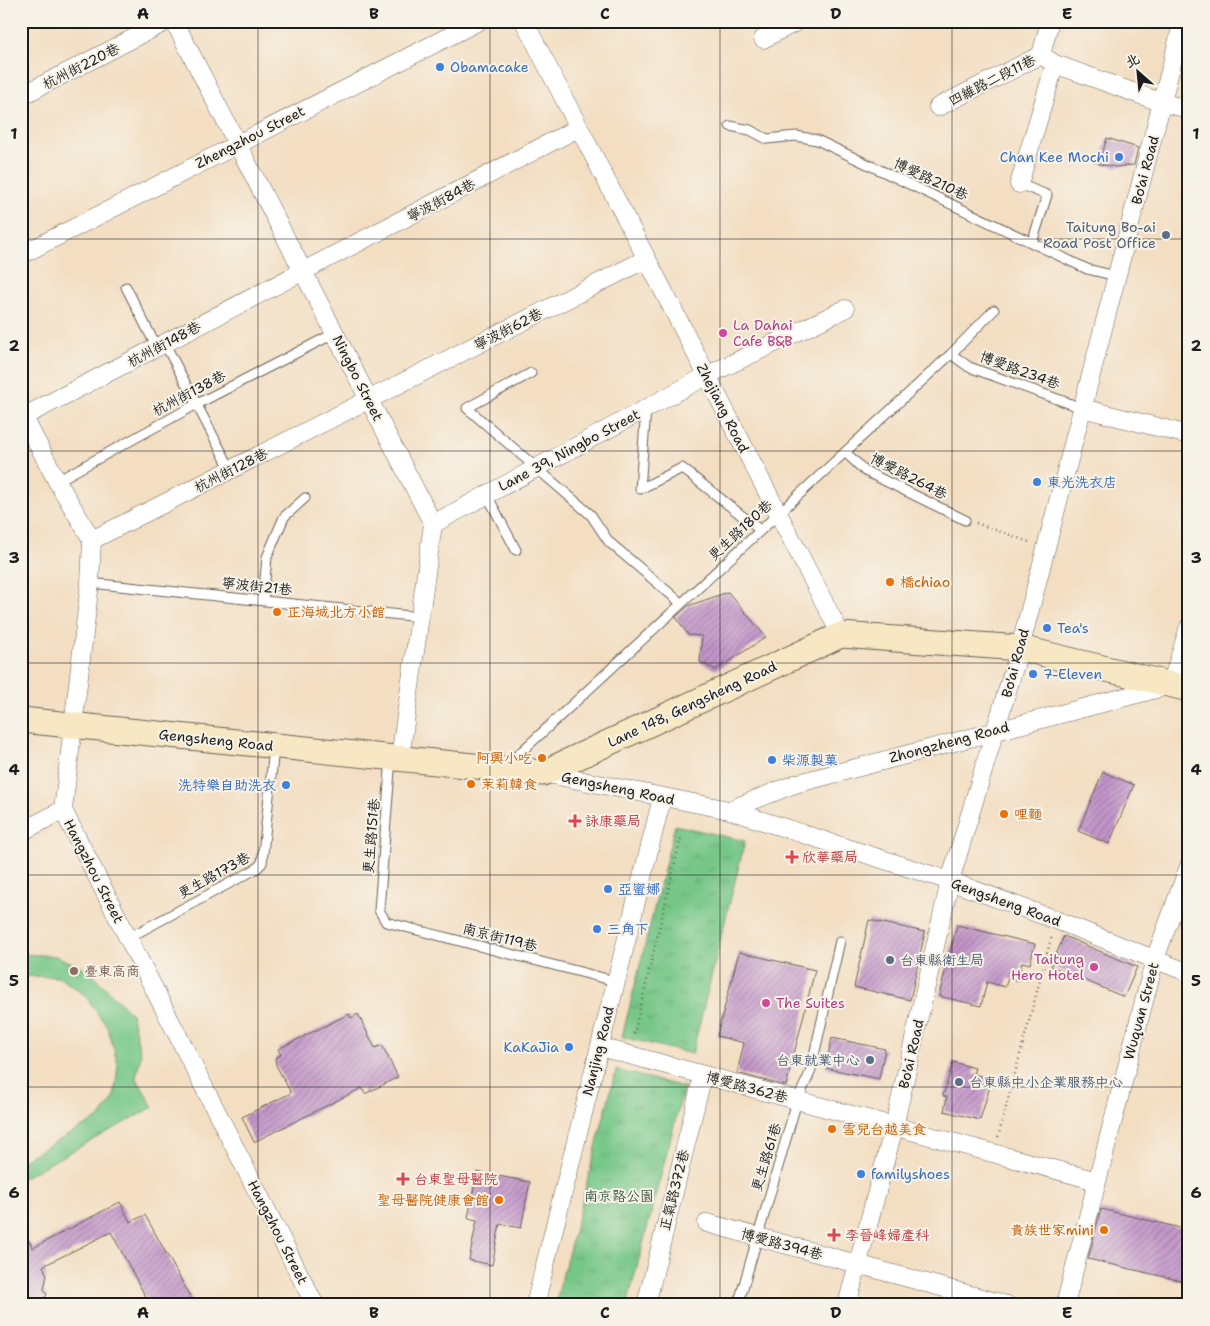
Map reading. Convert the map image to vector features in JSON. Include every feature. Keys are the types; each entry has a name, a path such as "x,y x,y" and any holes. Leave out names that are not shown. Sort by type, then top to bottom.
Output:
{"street":[{"name":"杭州街220巷","path":"21,96 167,21"},
{"name":"Ningbo Street","path":"174,21 304,271 432,524"},
{"name":"Zhengzhou Street","path":"21,255 236,143 479,21"},
{"name":"Zhejiang Road","path":"524,21 841,635"},
{"path":"763,38 798,21"},
{"name":"四維路二段11巷","path":"938,107 1048,59 1050,21"},
{"name":"Bo'ai Road","path":"847,1305 894,1127 950,881 1020,648 1183,21"},
{"path":"1019,184 1048,59 1163,102 1189,108"},
{"name":"寧波街84巷","path":"304,271 578,128"},
{"name":"寧波街62巷","path":"369,399 646,259"},
{"name":"杭州街148巷","path":"22,416 304,271"},
{"name":"Lane 39, Ningbo Street","path":"432,524 706,376 844,309"},
{"name":"杭州街128巷","path":"92,540 369,399"},
{"path":"1082,408 1189,434"},
{"path":"22,416 92,540"},
{"path":"396,758 420,617 432,524"},
{"name":"Hangzhou Street","path":"92,540 90,583 63,810 315,1305"},
{"path":"841,635 1020,648 1180,687 1189,627"},
{"name":"Lane 148, Gengsheng Road","path":"543,773 841,635"},
{"name":"Zhongzheng Road","path":"730,810 794,784 997,729 1180,687"},
{"name":"Gengsheng Road","path":"21,720 543,773 730,810 950,881 1155,958 1189,973"},
{"name":"Nanjing Road","path":"535,1305 662,798"},
{"path":"21,832 63,810"},
{"name":"Wuquan Street","path":"1065,1305 1155,958 1189,866"},
{"name":"博愛路362巷","path":"600,1047 1097,1181"},
{"name":"正氣路372巷","path":"646,1305 703,1075"},
{"name":"博愛路394巷","path":"707,1223 996,1303"}],"lane":[{"name":"博愛路210巷","path":"730,126 750,130 767,139 796,136 818,140 1087,269 1116,276"},
{"path":"1019,184 1047,196 1032,243"},
{"path":"126,287 197,404 231,470"},
{"name":"更生路180巷","path":"503,769 951,354 994,310"},
{"name":"杭州街138巷","path":"57,481 197,404 335,333"},
{"name":"博愛路234巷","path":"951,354 969,367 1082,408"},
{"path":"531,373 467,408 538,467 591,515 609,542 681,603"},
{"path":"646,408 640,489 682,468 760,530"},
{"name":"博愛路264巷","path":"844,452 865,471 965,520"},
{"path":"486,495 516,550"},
{"path":"263,600 267,557 284,517 305,498"},
{"name":"寧波街21巷","path":"90,583 420,617"},
{"name":"更生路173巷","path":"128,938 256,869 262,863 274,746"},
{"name":"更生路151巷","path":"381,915 378,910 396,758"},
{"name":"南京街119巷","path":"381,915 386,922 615,981"},
{"name":"更生路61巷","path":"738,1305 756,1237 797,1101 810,1073 840,941"}],"path":[{"path":"965,520 1046,547"},
{"path":"634,1034 681,837"},
{"path":"994,1153 1056,920"}],"green space":[{"path":"675,825 745,841 692,1054 622,1037"},
{"path":"25,954 56,956 88,970 131,1013 141,1055 136,1077 153,1107 21,1179 21,1161 99,1118 114,1098 118,1065 108,1028 84,994 58,977 25,976 21,978 21,956"},
{"name":"南京路公園","path":"616,1070 684,1087 627,1305 555,1305"}],"building":[{"path":"1107,138 1138,148 1134,165 1115,167 1099,164"},
{"path":"728,592 766,637 716,670 700,662 702,636 688,635 676,617 688,606"},
{"path":"1103,772 1134,785 1109,844 1078,831"},
{"name":"台東縣衛生局","path":"869,920 925,932 910,1000 854,987"},
{"path":"957,925 1035,944 1030,964 1022,962 1018,981 1008,978 1005,987 987,982 981,1006 939,996"},
{"name":"Taitung Hero Hotel","path":"1064,936 1137,967 1124,997 1051,966"},
{"name":"The Suites","path":"739,952 815,970 786,1086 737,1073 744,1043 717,1036"},
{"path":"349,1014 351,1018 358,1014 375,1048 382,1045 398,1077 365,1094 362,1088 254,1142 242,1117 291,1093 276,1065 275,1058 281,1055 278,1049"},
{"path":"832,1038 885,1049 879,1079 825,1068"},
{"path":"953,1062 975,1068 973,1074 992,1079 980,1120 944,1111 947,1097 943,1096"},
{"name":"聖母醫院健康會館","path":"477,1172 530,1182 521,1228 500,1224 492,1265 469,1260 477,1220 468,1218"},
{"path":"120,1202 130,1222 145,1215 195,1305 150,1305 111,1232 43,1266 47,1275 44,1289 47,1295 44,1298 47,1305 29,1305 21,1289 21,1245 29,1241 33,1248"},
{"path":"1101,1209 1189,1230 1189,1256 1182,1281 1088,1259"}],"place":[{"name":"Obamacake","path":"440,67"},
{"name":"Chan Kee Mochi","path":"1119,157"},
{"name":"Taitung Bo-ai Road Post Office","path":"1166,235"},
{"name":"La Dahai Cafe B&B","path":"723,333"},
{"name":"東光洗衣店","path":"1037,482"},
{"name":"橋chiao","path":"890,582"},
{"name":"正海城北方小館","path":"277,612"},
{"name":"Tea's","path":"1047,628"},
{"name":"7-Eleven","path":"1033,674"},
{"name":"阿興小吃","path":"542,758"},
{"name":"柴源製菓","path":"772,760"},
{"name":"茉莉韓食","path":"471,784"},
{"name":"洗特樂自助洗衣","path":"286,785"},
{"name":"哩麵","path":"1004,814"},
{"name":"詠康藥局","path":"575,821"},
{"name":"欣華藥局","path":"792,857"},
{"name":"亞蜜娜","path":"608,889"},
{"name":"三角下","path":"597,929"},
{"name":"台東縣衛生局","path":"890,960"},
{"name":"Taitung Hero Hotel","path":"1094,967"},
{"name":"臺東高商","path":"74,971"},
{"name":"The Suites","path":"766,1003"},
{"name":"KaKaJia","path":"569,1047"},
{"name":"台東就業中心","path":"870,1060"},
{"name":"台東縣中小企業服務中心","path":"959,1082"},
{"name":"雪兒台越美食","path":"832,1129"},
{"name":"familyshoes","path":"861,1174"},
{"name":"台東聖母醫院","path":"403,1179"},
{"name":"聖母醫院健康會館","path":"499,1200"},
{"name":"貴族世家mini","path":"1104,1230"},
{"name":"李晉峰婦產科","path":"834,1235"}]}
